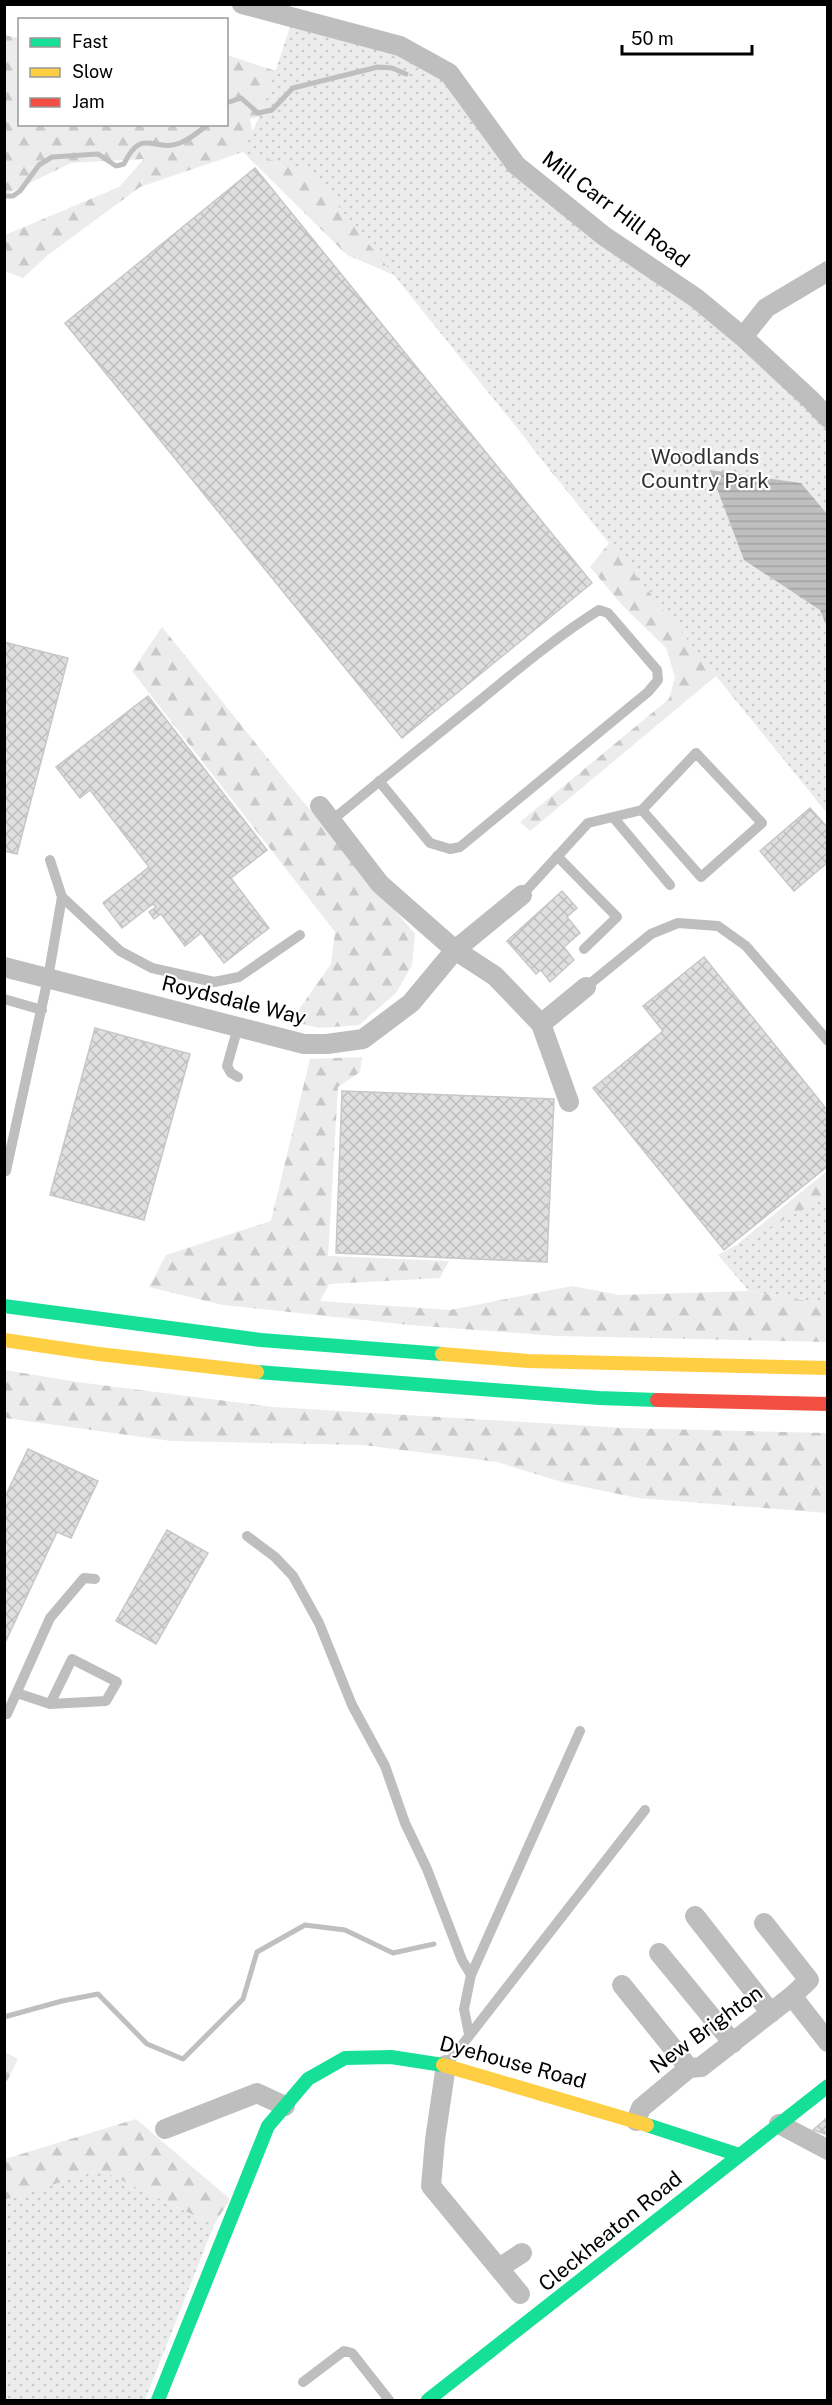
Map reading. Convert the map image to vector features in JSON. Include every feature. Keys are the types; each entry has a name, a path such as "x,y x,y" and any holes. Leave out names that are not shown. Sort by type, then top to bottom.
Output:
{"main road":[{"path":"4,1306 261,1340 528,1361 828,1368"},
{"path":"4,1340 99,1354 279,1374 599,1398 828,1404"},
{"name":"Dyehouse Road","path":"158,2400 268,2126 308,2079 345,2058 391,2057 446,2065 636,2121 739,2155"},
{"name":"Cleckheaton Road","path":"428,2400 822,2090"}],"street":[{"name":"Mill Carr Hill Road","path":"242,4 400,46 449,73 516,165 604,236 696,298 743,337 828,417"},
{"path":"743,337 766,308 828,271"},
{"path":"326,813 380,884 455,950 495,976 541,1024 572,1107"},
{"name":"Roydsdale Way","path":"4,967 304,1044 327,1044 363,1039 411,1003 455,950 522,895"},
{"path":"541,1024 586,987"},
{"path":"695,1916 771,2013"},
{"name":"New Brighton","path":"636,2121 641,2108 689,2068 701,2067 771,2013 809,1980 764,1923"},
{"path":"659,1953 733,2043"},
{"path":"622,1985 689,2068"},
{"path":"792,1996 828,2042"},
{"path":"446,2065 431,2186 520,2294"},
{"path":"165,2129 257,2093 285,2106"},
{"path":"779,2124 828,2150"},
{"path":"499,2268 522,2253"}],"lane":[{"path":"326,813 379,781 566,631 598,610 608,613 657,670 658,680 648,692 460,847 450,849 430,843 379,781"},
{"path":"522,895 588,823 642,810 696,753 762,823 700,877 642,810"},
{"path":"613,817 670,885"},
{"path":"558,856 617,917 584,949"},
{"path":"6,1171 42,1010 62,897 50,860"},
{"path":"62,897 120,951 152,968 214,982 239,977 300,935"},
{"path":"586,987 651,934 678,923 718,926 746,946 828,1041"},
{"path":"4,999 42,1010"},
{"path":"238,1027 226,1066 238,1077"},
{"path":"247,1536 275,1557 293,1576 319,1623 352,1705 385,1767 405,1823 427,1869 462,1960 471,1975"},
{"path":"4,1714 7,1714 50,1618 84,1578 96,1579"},
{"path":"17,1693 50,1704 106,1701 117,1682 72,1659 50,1704"},
{"path":"469,2034 464,2009 471,1975 580,1731"},
{"path":"446,2065 645,1810"},
{"path":"303,2382 344,2351 352,2353 389,2400"}],"green space":[{"name":"Woodlands Country Park","path":"293,18 449,73 516,165 827,418 827,813 310,171 243,152 263,109"},
{"path":"4,35 18,38 18,126 228,126 228,55 276,71 317,103 250,119 254,141 358,141 827,813 716,676 530,831 520,822 669,699 675,677 666,648 622,605 590,567 609,543 529,444 464,305 347,255 243,152 140,187 48,255 23,278 5,271 5,235 119,187 144,159 71,163 5,195"},
{"path":"162,627 295,792 415,934 412,965 396,993 359,1025 319,1028 291,1021 331,964 335,932 132,671"},
{"path":"362,1057 360,1072 338,1087 328,1256 449,1261 440,1278 329,1284 320,1301 450,1310 572,1286 620,1295 749,1291 827,1304 827,1342 557,1336 410,1325 223,1305 149,1287 166,1255 271,1221 310,1059"},
{"path":"827,1171 827,1203 735,1246"},
{"path":"827,1197 827,1304 749,1291 718,1255"},
{"path":"5,1370 77,1382 273,1407 625,1428 827,1433 827,1513 638,1498 565,1483 497,1462 363,1445 171,1441 5,1418"},
{"path":"5,2052 18,2059 5,2085"},
{"path":"136,2119 230,2199 214,2225 100,2170 5,2200 5,2159"},
{"path":"100,2170 214,2225 145,2400 5,2400 4,2200"}],"shaded area":[{"path":"710,470 801,483 827,514 827,627 820,610 744,560"}],"building":[{"path":"255,168 592,583 402,738 65,323"},
{"path":"4,642 68,658 17,854 4,851"},
{"path":"148,696 267,850 231,878 269,928 224,963 201,933 185,946 161,914 154,919 149,912 156,907 153,904 122,928 103,903 149,867 90,790 80,798 56,767"},
{"path":"810,808 828,828 828,862 794,891 760,851"},
{"path":"562,891 577,908 567,917 580,933 564,947 574,960 550,982 541,970 536,974 507,941"},
{"path":"704,957 828,1111 828,1166 724,1250 593,1088 663,1031 643,1006"},
{"path":"95,1028 190,1054 144,1220 50,1195"},
{"path":"342,1091 554,1099 547,1262 336,1253"},
{"path":"28,1449 98,1481 71,1538 57,1532 4,1645 4,1499"},
{"path":"167,1530 208,1553 156,1644 116,1621"},
{"path":"828,2117 828,2132 825,2134 813,2130"}],"waterway":[{"path":"228,102 241,98 258,113 272,110 293,88 378,67 392,68 406,74"},
{"path":"4,196 13,196 20,191 39,165 52,157 98,154 116,166 124,164 137,146 143,143 163,145 180,143 205,126"},
{"path":"4,2017 98,1994 147,2044 183,2059 243,1999 257,1952 305,1925 345,1930 393,1953 434,1944"}],"traffic: fast":[{"path":"4,1306 261,1340 442,1354"},
{"path":"257,1372 599,1398 657,1400"},
{"path":"158,2400 268,2126 308,2079 345,2058 391,2057 443,2065"},
{"path":"428,2400 828,2086"},
{"path":"647,2125 739,2155"}],"traffic: slow":[{"path":"4,1340 99,1354 257,1372"},
{"path":"442,1354 528,1361 828,1368"},
{"path":"443,2065 647,2125"}],"traffic: jam":[{"path":"657,1400 828,1404"}]}
